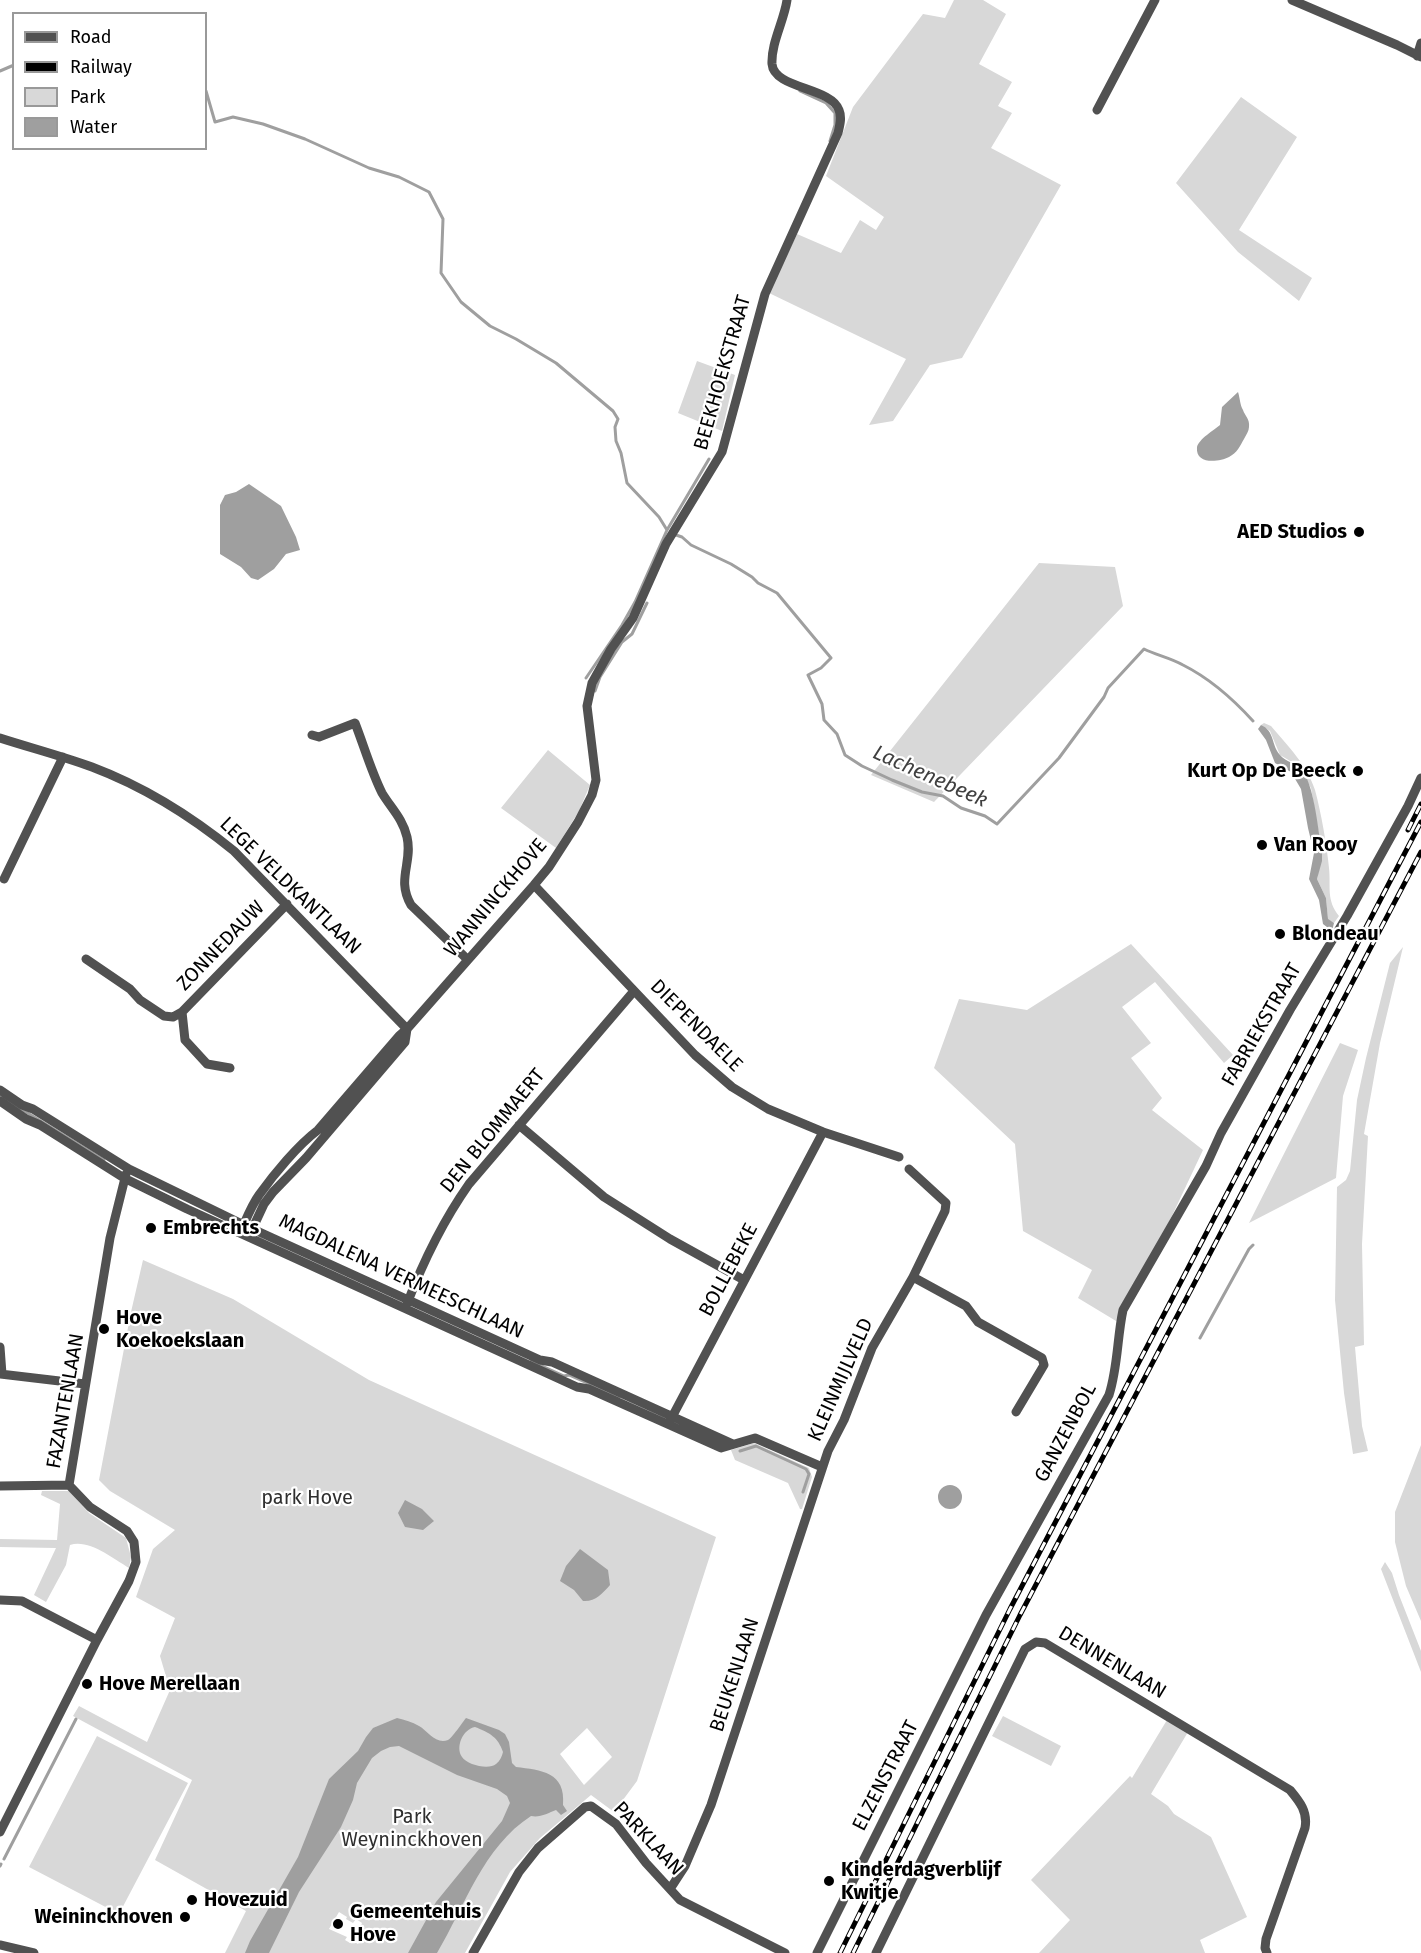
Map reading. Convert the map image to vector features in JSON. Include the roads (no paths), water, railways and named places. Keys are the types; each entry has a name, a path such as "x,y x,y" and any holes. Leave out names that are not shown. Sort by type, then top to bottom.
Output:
{"street":[{"name":"BEEKHOEKSTRAAT","path":"596,780 587,706 592,683 633,618 666,544 722,452 765,294 838,133 841,121 840,111 830,99 783,79 775,73 772,66 774,48 787,0"},
{"path":"1097,110 1155,0"},
{"path":"1292,0 1419,56 1421,43"},
{"path":"312,735 319,737 355,723 381,790 398,814 405,829 408,849 404,890 407,898 411,905 468,960"},
{"name":"LEGE VELDKANTLAAN","path":"0,738 63,757 124,780 179,810 207,829 234,851 407,1029"},
{"path":"4,879 63,757"},
{"name":"FABRIEKSTRAAT","path":"1221,1133 1290,1010 1333,941 1408,806 1421,778"},
{"name":"WANNINCKHOVE","path":"246,1231 259,1195 549,867 588,805 596,780"},
{"name":"DIEPENDAELE","path":"534,885 695,1055 732,1087 768,1109 823,1132 899,1157"},
{"name":"ZONNEDAUW","path":"86,959 164,1016 173,1017 182,1012 287,904"},
{"name":"DEN BLOMMAERT","path":"405,1309 438,1235 456,1202 481,1169 634,991"},
{"name":"ZONNEDAUW","path":"182,1012 185,1040 207,1064 230,1068"},
{"name":"MAGDALENA VERMEESCHLAAN","path":"0,1090 22,1105 33,1109 127,1173"},
{"name":"MAGDALENA VERMEESCHLAAN","path":"0,1101 26,1119 127,1173 405,1309 577,1387 589,1389 670,1420"},
{"path":"519,1125 604,1197 670,1239 744,1280"},
{"name":"BOLLEBEKE","path":"670,1420 823,1132"},
{"name":"GANZENBOL","path":"986,1615 1108,1395 1115,1375 1123,1310 1206,1166 1221,1133"},
{"name":"KLEINMIJLVELD","path":"822,1467 844,1420 872,1348 913,1277 946,1207 941,1198 909,1168"},
{"name":"FAZANTENLAAN","path":"0,1832 129,1581 136,1562 132,1537 99,1514 69,1485 110,1238 127,1173"},
{"name":"MAGDALENA VERMEESCHLAAN","path":"246,1231 408,1300 540,1360 552,1362 670,1420 721,1448 755,1438 822,1467"},
{"path":"913,1277 966,1306 978,1322 1042,1358 1044,1365 1016,1412"},
{"path":"0,1347 1,1374 85,1384"},
{"name":"BEUKENLAAN","path":"670,1889 685,1866 711,1805 822,1467"},
{"path":"0,1486 69,1485"},
{"path":"0,1600 22,1600 97,1640"},
{"name":"ELZENSTRAAT","path":"818,1953 986,1615"},
{"name":"DENNENLAAN","path":"876,1953 1025,1649 1036,1642 1045,1643 1290,1790 1298,1800 1305,1812 1305,1828 1266,1939 1267,1953"},
{"name":"PARKLAAN","path":"473,1953 519,1872 538,1848 585,1807 591,1806 616,1824 680,1900 785,1953"},
{"path":"0,1945 34,1953"}],"water":[{"path":"1238,392 1249,428 1238,449 1225,459 1208,461 1200,457 1197,453 1198,444 1220,425 1222,407"},
{"path":"249,484 281,506 300,550 286,554 274,569 258,580 251,578 241,567 220,554 220,505 225,495 236,492"},
{"path":"1261,725 1271,734 1280,755 1298,766 1307,779 1322,853 1317,879 1326,898 1328,919 1334,923 1332,931 1323,924 1319,900 1309,879 1314,853 1301,789 1291,772 1275,763 1266,740 1258,729"},
{"path":"950,1485 958,1489 962,1497 958,1505 950,1509 942,1505 938,1497 942,1489"},
{"path":"405,1500 422,1509 434,1521 423,1530 405,1527 398,1513"},
{"path":"580,1549 608,1570 610,1585 598,1597 587,1601 583,1601 574,1590 560,1581 566,1566"},
{"path":"397,1718 422,1728 440,1741 450,1739 466,1718 499,1730 505,1734 509,1742 512,1763 516,1767 543,1772 556,1779 563,1794 563,1805 567,1811 561,1815 556,1810 541,1816 531,1816 514,1829 500,1844 476,1879 437,1953 408,1953 436,1902 502,1821 510,1803 507,1796 497,1789 457,1775 399,1746 390,1747 372,1758 357,1783 353,1800 341,1827 299,1892 269,1953 245,1953 298,1857 329,1779 358,1751 373,1728","holes":["475,1727 496,1739 501,1747 503,1752 501,1757 493,1766 483,1767 473,1764 465,1760 460,1753 461,1739 467,1731"]}],"waterway":[{"name":"Lachenebeek","path":"0,71 12,66"},
{"path":"800,91 826,103 835,113 835,125 830,141"},
{"path":"207,94 215,122 233,117 263,124 305,139 369,168 399,177 429,192 443,219 441,273 461,302 490,326 556,363 613,411 618,419 615,427 616,441 627,483 659,517 667,530"},
{"path":"586,678 635,602 667,530 709,459"},
{"name":"Lachenebeek","path":"676,535 691,545 731,564 777,593 831,658 821,668 808,675 822,704 824,720 837,734 845,755 892,780 922,792 943,796 961,808 985,816 997,824 1059,758 1104,697 1108,688 1144,649 1202,676 1229,697 1253,721"},
{"path":"595,691 600,677 622,642 632,634 647,603"},
{"path":"0,1096 104,1160"},
{"path":"1200,1338 1253,1245"},
{"path":"531,1361 619,1397"},
{"path":"740,1451 756,1446 806,1469 809,1474 803,1492"},
{"path":"4,1859 76,1719"}],"railway":[{"path":"1408,830 1421,804"},
{"path":"840,1953 1010,1609 1421,822"},
{"path":"853,1953 1020,1615 1421,852"}],"place":[{"name":"AED Studios","path":"1359,532"},
{"name":"Kurt Op De Beeck","path":"1358,771"},
{"name":"Van Rooy","path":"1262,845"},
{"name":"Blondeau","path":"1280,934"},
{"name":"Embrechts","path":"151,1228"},
{"name":"Hove Koekoekslaan","path":"104,1329"},
{"name":"Hove Merellaan","path":"87,1684"},
{"name":"Kinderdagverblijf Kwitje","path":"829,1881"},
{"name":"Hovezuid","path":"192,1900"},
{"name":"Weininckhoven","path":"185,1917"},
{"name":"Gemeentehuis Hove","path":"338,1924"}],"park label":[{"name":"park Hove","path":"307,1498"},
{"name":"Park Weyninckhoven","path":"412,1828"}]}
